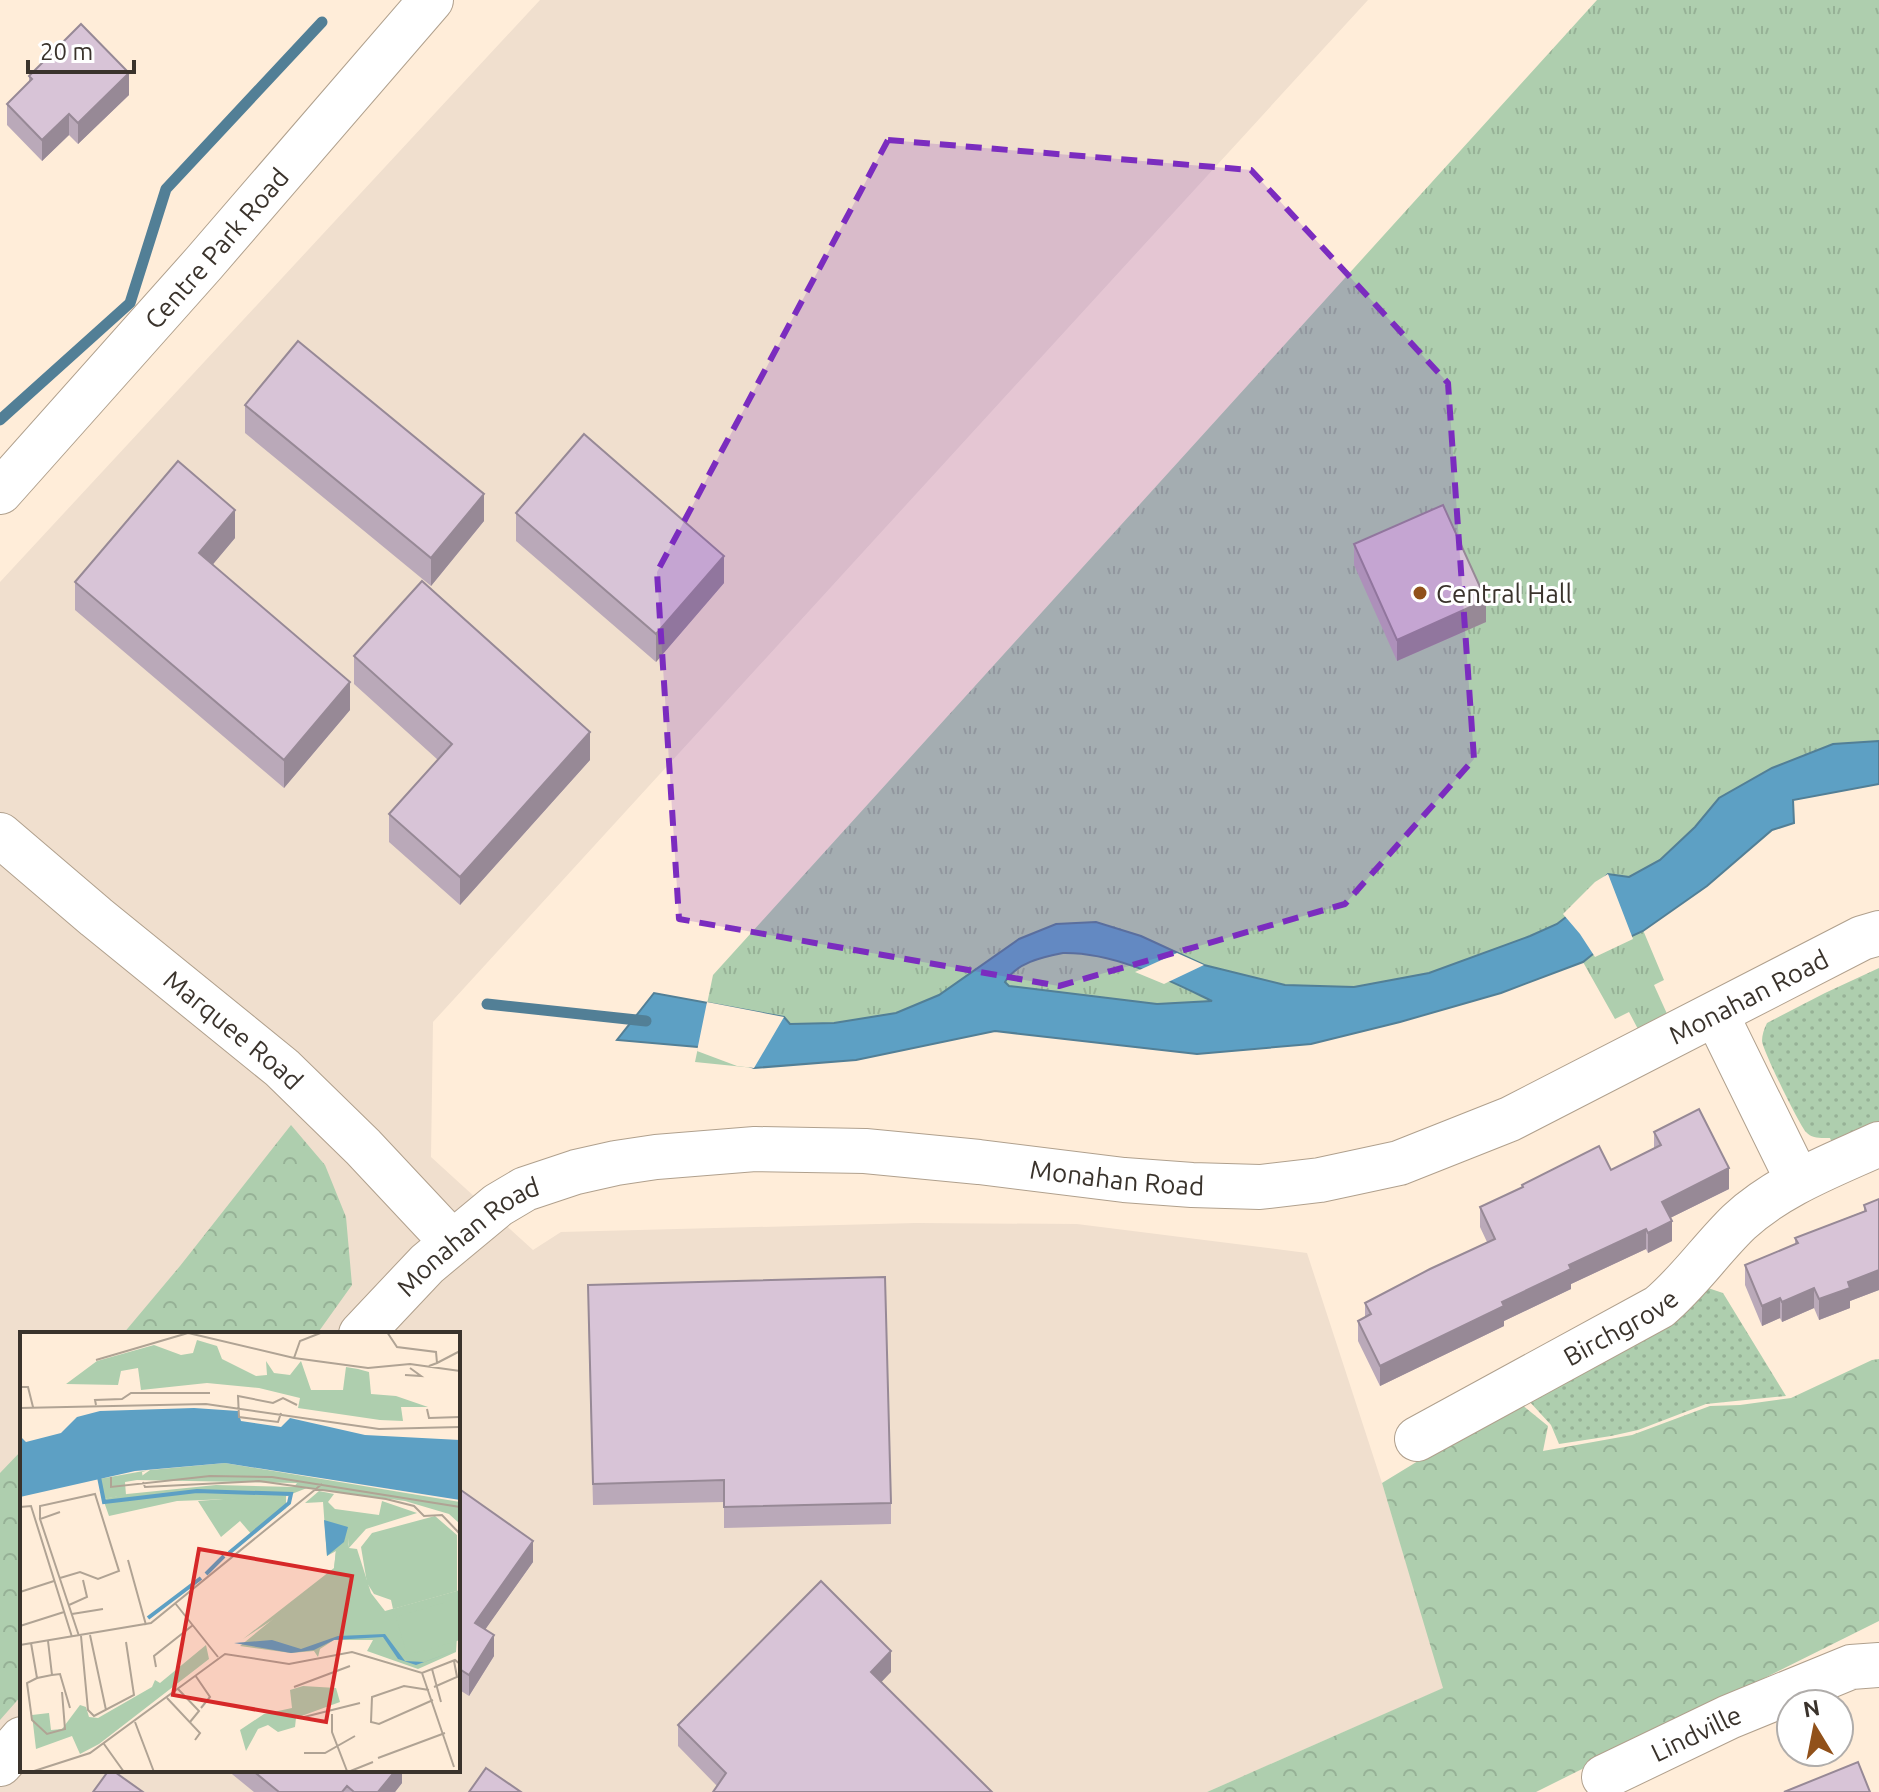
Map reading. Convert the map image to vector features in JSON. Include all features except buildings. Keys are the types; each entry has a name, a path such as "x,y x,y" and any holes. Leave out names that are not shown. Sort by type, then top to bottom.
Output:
{"street":[{"name":"Centre Park Road","path":"0,492 204,263 431,0"},
{"name":"Marquee Road","path":"0,835 282,1068 363,1147 452,1242"},
{"name":"Monahan Road","path":"363,1332 427,1264 511,1196 576,1172 656,1157 755,1149 879,1152 1192,1185 1260,1187 1320,1180 1399,1163 1510,1119 1862,938 1879,933"},
{"path":"1716,1014 1798,1181"},
{"name":"Birchgrove","path":"1417,1439 1659,1307 1677,1292 1739,1222 1773,1195 1879,1144"},
{"name":"Lindville","path":"1604,1777 1729,1717 1851,1667 1879,1665"},
{"path":"0,1764 20,1741"}],"highlighted area":[{"path":"888,140 1251,170 1448,383 1474,759 1345,904 1059,986 679,919 657,572"}],"shaded area":[{"path":"540,0 1368,0 433,1022 431,1157 533,1250 561,1232 916,1223 1077,1224 1307,1253 1382,1483 1444,1688 1207,1792 0,1792 0,582"}],"green space":[{"path":"1597,0 1879,0 1879,784 1793,800 1794,823 1772,830 1707,886 1643,930 1664,980 1654,985 1668,1016 1639,1031 1629,1012 1615,1019 1583,962 1501,993 1311,1044 1197,1054 995,1031 856,1060 754,1068 695,1062 713,975"},
{"path":"1879,968 1879,1127 1834,1148 1830,1138 1811,1136 1802,1126 1768,1058 1762,1041 1763,1034 1767,1023"},
{"path":"291,1125 325,1165 346,1217 352,1285 318,1332 125,1332"},
{"path":"1708,1288 1723,1293 1786,1396 1706,1404 1638,1430 1559,1444 1551,1425 1529,1401"},
{"path":"1879,1359 1879,1621 1536,1792 1207,1792 1443,1688 1382,1483 1441,1447 1522,1405 1548,1426 1543,1451 1632,1435 1710,1406 1791,1398"},
{"path":"20,1452 20,1697 0,1720 0,1473"}],"water":[{"path":"1879,741 1879,784 1793,800 1794,823 1772,830 1707,886 1643,931 1593,954 1583,962 1501,993 1311,1044 1197,1054 995,1031 856,1060 754,1068 698,1047 617,1040 654,993 784,1017 790,1024 834,1023 896,1013 939,995 1019,939 1056,924 1096,922 1141,936 1204,965 1285,985 1354,987 1429,973 1557,924 1608,874 1629,877 1660,860 1695,827 1719,798 1772,768 1833,744","holes":["1063,953 1082,954 1139,968 1212,1001 1157,1004 1009,986 1005,982 1016,970 1038,959"]}],"pier":[{"path":"1608,874 1633,939 1595,957 1563,914 1595,882"},
{"path":"1177,953 1204,965 1164,984 1135,972"},
{"path":"707,1002 784,1017 754,1068 737,1066 697,1051"}],"waterway":[{"path":"0,420 130,303 166,189 322,22"},
{"path":"487,1004 646,1021"}],"place":[{"name":"Central Hall","path":"1420,593"}]}
